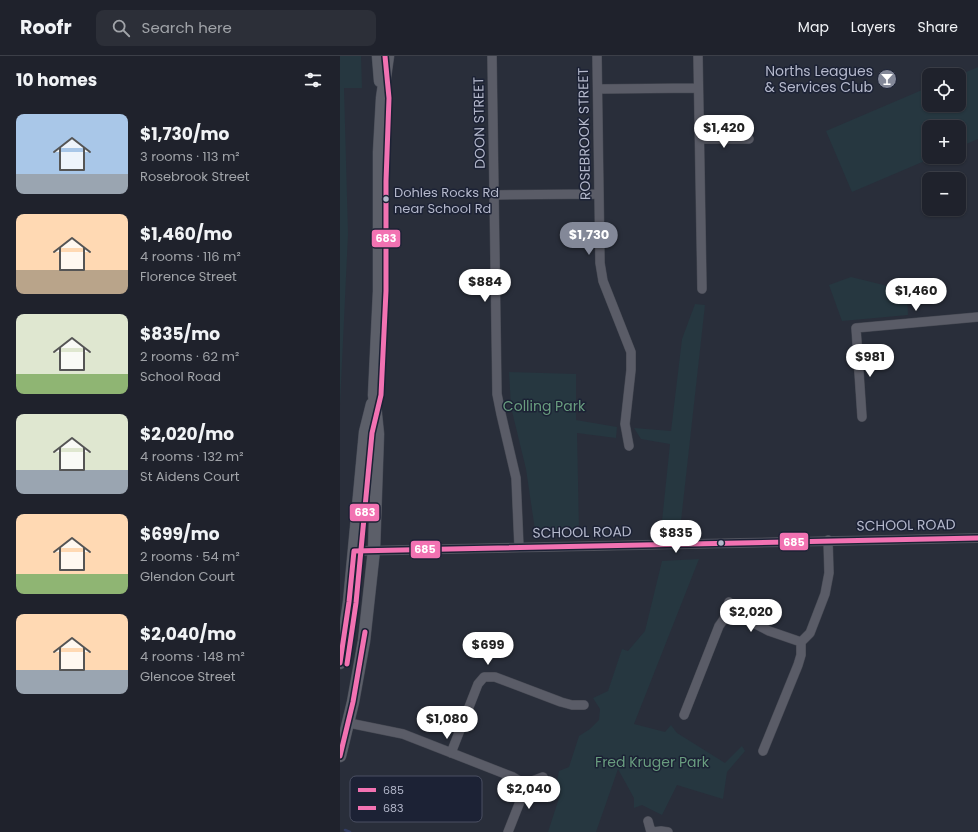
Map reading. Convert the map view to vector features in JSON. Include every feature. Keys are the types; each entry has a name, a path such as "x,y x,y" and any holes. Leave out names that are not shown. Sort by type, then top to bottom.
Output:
{"main road":[{"path":"378,56 382,98"},
{"path":"340,756 349,723 364,641 374,550 378,434 374,395 379,291 378,181 382,98 388,56"},
{"path":"340,663 349,602 365,432 374,395"}],"street":[{"name":"DOON STREET","path":"492,56 497,394 516,478 519,548"},
{"name":"ROSEBROOK STREET","path":"597,56 601,270 608,293 628,341 632,358 625,424 629,446"},
{"path":"698,56 702,289"},
{"path":"598,89 698,88"},
{"path":"700,139 748,139"},
{"path":"494,195 599,194"},
{"path":"862,417 856,328 978,317"},
{"name":"SCHOOL ROAD","path":"354,551 978,538"},
{"path":"800,642 810,633 825,594 829,573 828,540"},
{"path":"728,602 731,616"},
{"path":"684,715 718,626 724,619 731,616 742,617 769,631 800,642"},
{"path":"763,751 798,666 801,655 800,642"},
{"path":"451,753 478,684 484,677 495,677 566,704 584,705"},
{"path":"349,723 403,734 518,780 522,785 522,799 508,832"},
{"path":"522,785 543,777"},
{"path":"648,821 652,832 661,830 668,832"}],"green space":[{"path":"340,56 361,56 362,88 344,88 348,234 340,405"},
{"path":"978,67 978,139 966,144 966,120 922,120 922,162 852,192 826,131 922,90 922,112 966,112 966,72"},
{"path":"851,277 900,289 900,297 907,297 908,315 842,321 829,285"},
{"path":"695,304 705,305 680,530 661,531 670,444 641,439 634,428 671,431 682,339"},
{"name":"Colling Park","path":"509,372 576,374 576,420 617,427 616,438 577,433 579,530 535,530 526,469 511,407"},
{"name":"Fred Kruger Park","path":"699,559 634,724 665,732 671,725 677,733 725,763 742,746 745,751 727,772 723,799 677,785 662,815 642,805 634,808 634,798 618,769 596,832 548,832 560,795 552,784 557,781 559,771 569,767 579,736 590,729 599,720 600,709 593,698 608,691 622,649 628,651 645,631 662,561"}],"waterway":[{"path":"345,830 350,832"}],"transit line":[{"name":"683","path":"347,664 356,603 372,433 381,395 386,291 386,181 389,98 385,56"},
{"name":"685","path":"340,663 349,602 354,551 978,538"},
{"name":"685","path":"340,756 353,702 365,632"}],"place":[{"name":"Norths Leagues & Services Club","path":"887,79"},
{"name":"Dohles Rocks Rd near School Rd","path":"386,199"}]}
